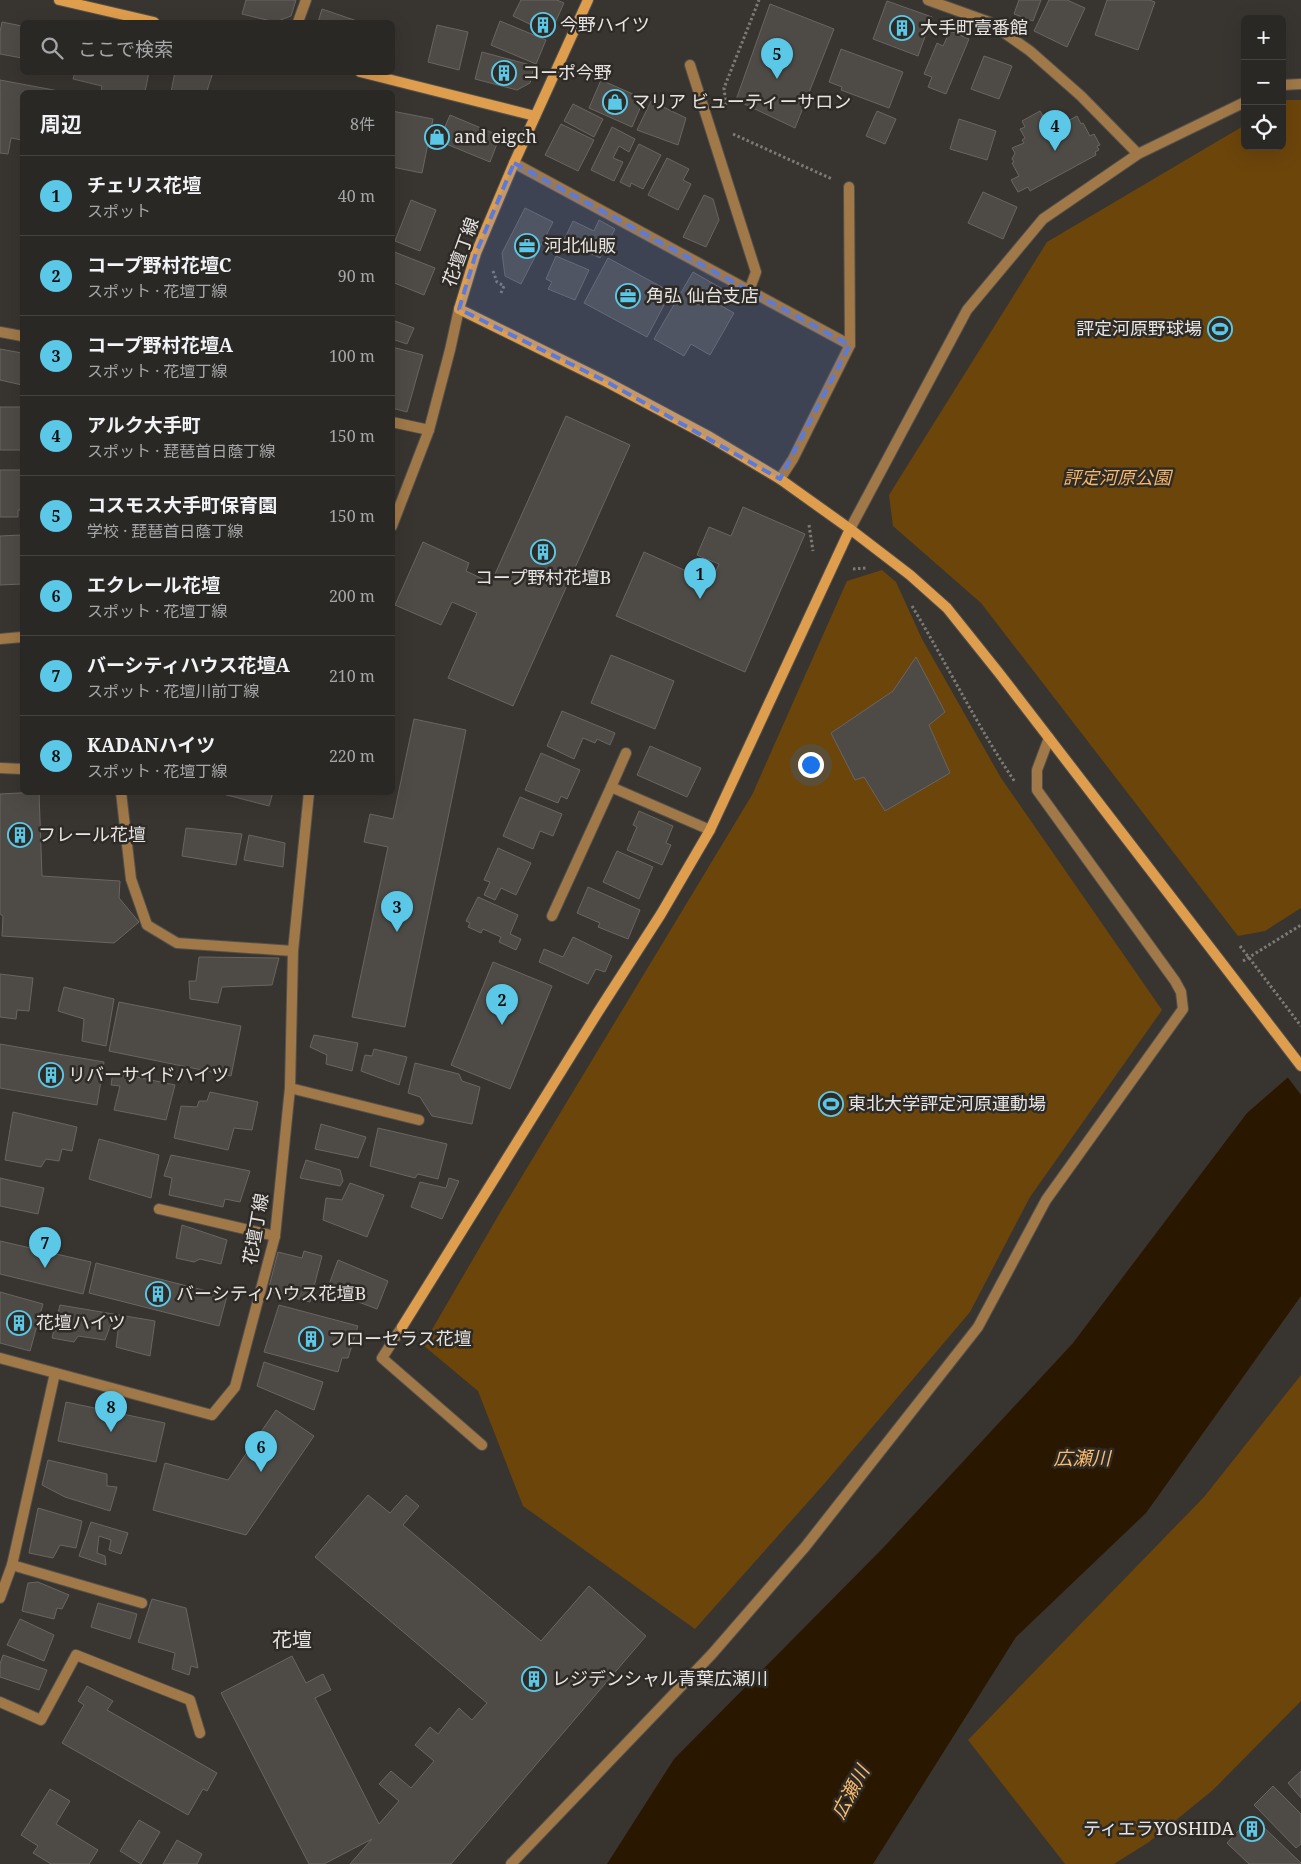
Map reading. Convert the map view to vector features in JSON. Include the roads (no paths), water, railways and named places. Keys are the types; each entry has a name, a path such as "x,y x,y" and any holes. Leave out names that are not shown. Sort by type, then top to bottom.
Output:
{"street":[{"path":"59,0 145,20"},
{"path":"299,20 306,0"},
{"name":"花壇丁線","path":"395,518 429,430 459,309 476,253 514,163 588,0"},
{"path":"928,0 989,22 1030,51 1082,96 1138,154"},
{"path":"690,65 756,272 749,290"},
{"path":"372,75 536,116"},
{"path":"1286,85 1301,84"},
{"path":"482,1445 382,1358 661,914 710,830 850,529 967,310 1043,219 1138,154 1241,104"},
{"path":"514,163 850,345"},
{"path":"780,479 793,459 850,345 849,187"},
{"path":"459,309 607,382 710,437 780,479 910,575 947,608 1301,1066"},
{"path":"0,332 20,336"},
{"path":"395,423 429,430"},
{"path":"0,639 20,637"},
{"path":"511,1864 718,1647 805,1547 972,1335 1046,1200 1183,1009 1181,992 1176,981 1037,790 1037,770 1049,738"},
{"path":"552,916 626,753"},
{"path":"0,768 20,769"},
{"path":"611,787 710,830"},
{"path":"121,795 131,879 147,926 177,943 293,951"},
{"name":"花壇丁線","path":"56,1373 212,1415 235,1387 275,1236 290,1088 293,951 310,795"},
{"path":"290,1088 419,1120"},
{"path":"158,1209 275,1236"},
{"path":"0,1358 56,1373 12,1565 0,1598"},
{"path":"12,1565 142,1602"},
{"path":"0,1702 42,1720 76,1656 190,1700 200,1733"}],"water":[{"name":"広瀬川","path":"1301,1066 1301,1296 1146,1513 1016,1637 873,1864 607,1864 674,1759 882,1549 1073,1343 1247,1113"}],"place":[{"name":"今野ハイツ","path":"543,25"},
{"name":"大手町壹番館","path":"902,28"},
{"name":"コーポ今野","path":"504,73"},
{"name":"コスモス大手町保育園","path":"777,79"},
{"name":"マリア ビューティーサロン","path":"615,102"},
{"name":"and eigch","path":"437,137"},
{"name":"アルク大手町","path":"1055,151"},
{"name":"河北仙販","path":"527,246"},
{"name":"角弘 仙台支店","path":"628,296"},
{"name":"評定河原野球場","path":"1220,329"},
{"name":"コープ野村花壇B","path":"543,552"},
{"name":"チェリス花壇","path":"700,599"},
{"name":"フレール花壇","path":"20,835"},
{"name":"コープ野村花壇A","path":"397,932"},
{"name":"コープ野村花壇C","path":"502,1025"},
{"name":"リバーサイドハイツ","path":"51,1075"},
{"name":"東北大学評定河原運動場","path":"831,1104"},
{"name":"バーシティハウス花壇A","path":"45,1268"},
{"name":"バーシティハウス花壇B","path":"158,1294"},
{"name":"花壇ハイツ","path":"19,1323"},
{"name":"フローセラス花壇","path":"311,1339"},
{"name":"KADANハイツ","path":"111,1432"},
{"name":"エクレール花壇","path":"261,1472"},
{"name":"レジデンシャル青葉広瀬川","path":"534,1679"},
{"name":"ティエラYOSHIDA","path":"1252,1829"}],"district":[{"name":"花壇","path":"292,1640"}],"park label":[{"name":"評定河原公園","path":"1117,478"}]}
